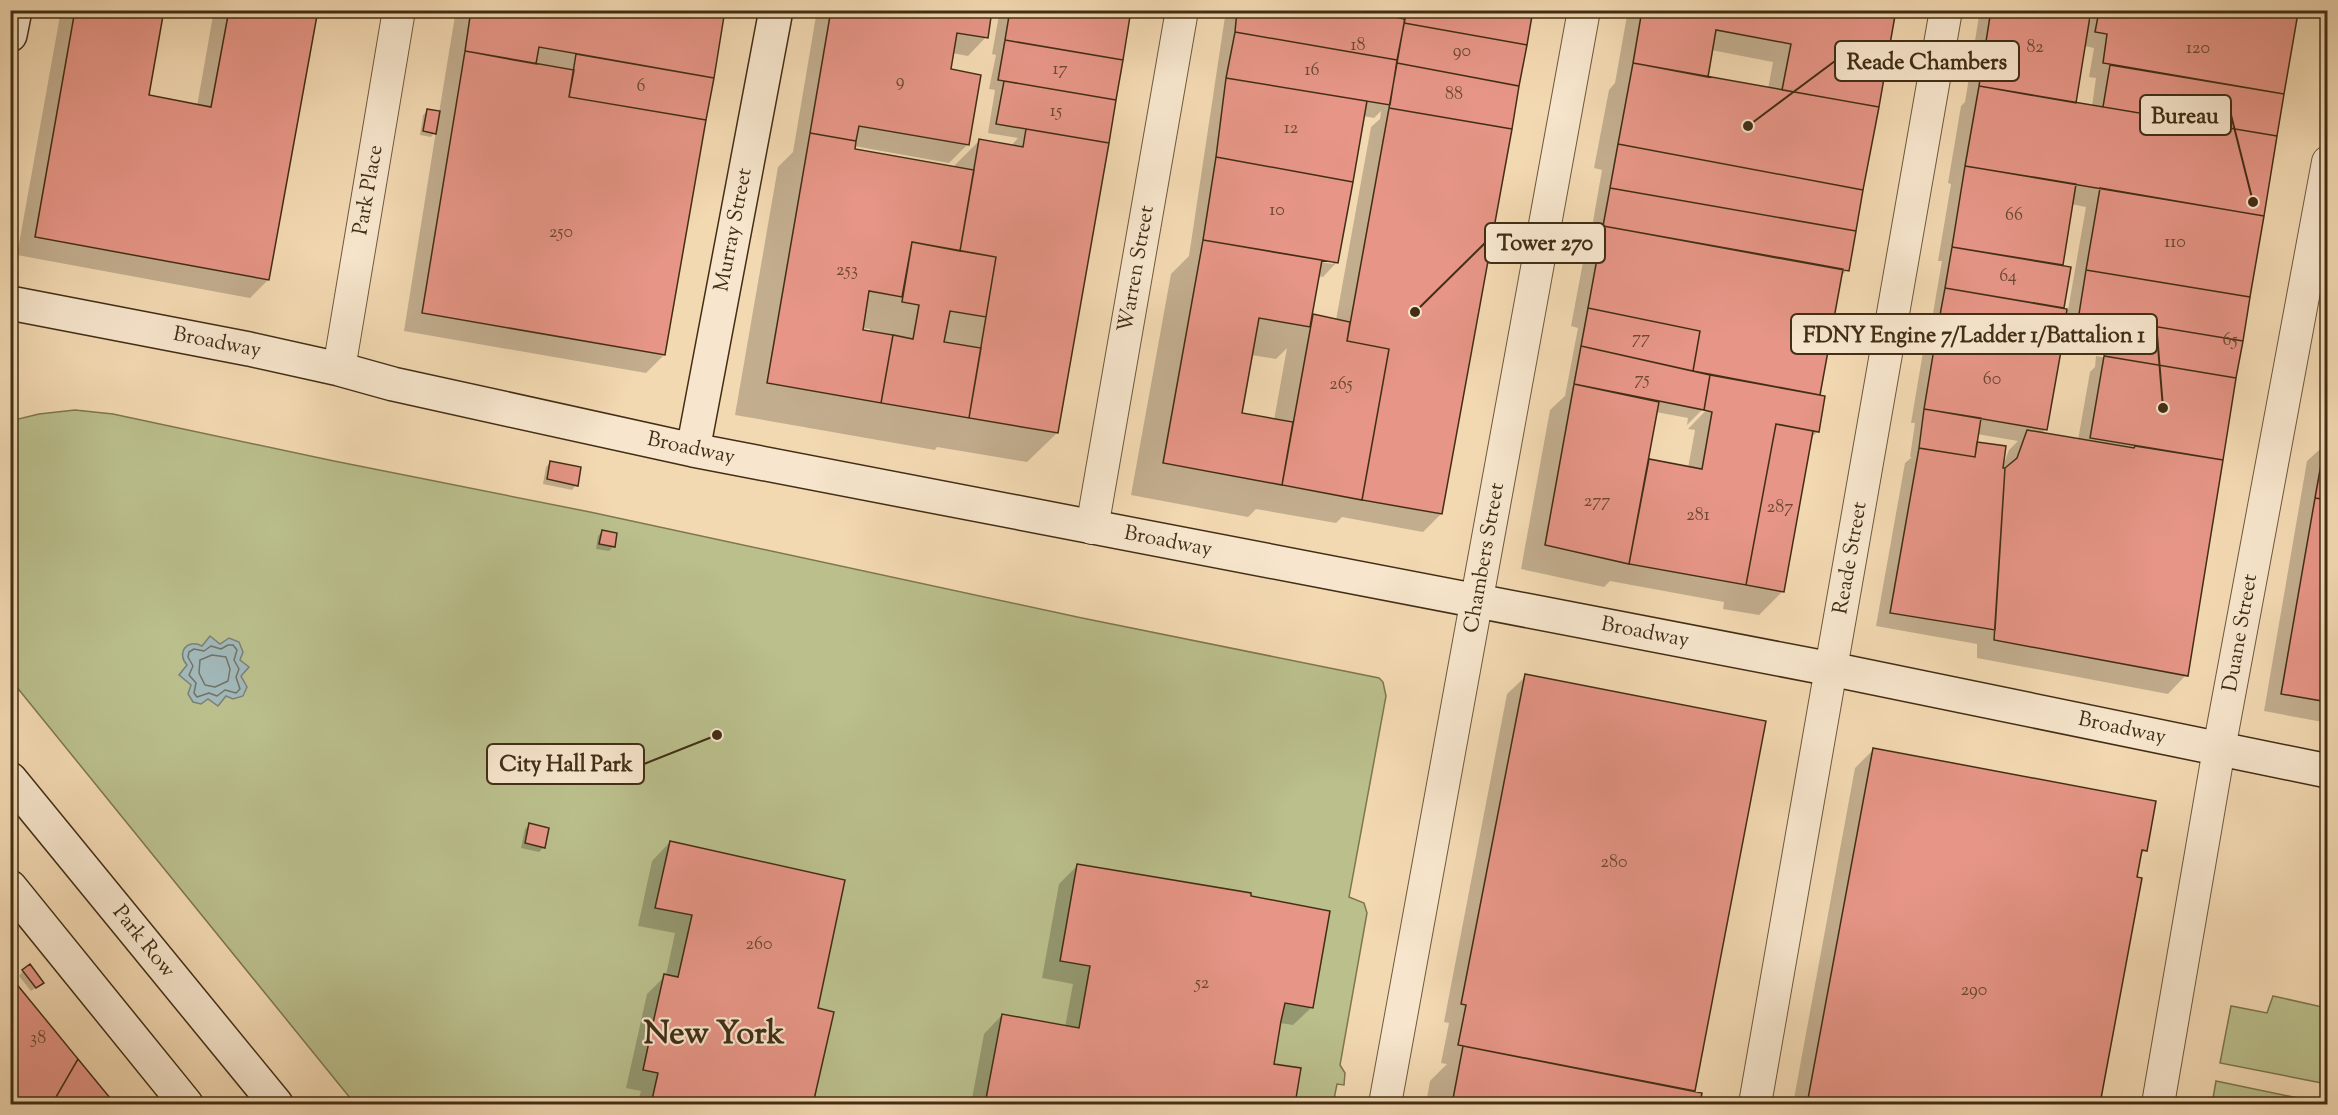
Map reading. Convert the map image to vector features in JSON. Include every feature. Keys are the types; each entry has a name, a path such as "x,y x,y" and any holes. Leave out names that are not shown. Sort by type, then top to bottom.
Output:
{"main road":[{"path":"10,35 15,10"},
{"name":"Murray Street","path":"693,450 776,10"},
{"name":"Broadway","path":"10,303 249,348 393,384 693,450 1831,669 2328,771"},
{"name":"Park Row","path":"13,788 276,1104"},
{"path":"10,886 186,1104"}],"street":[{"name":"Park Place","path":"339,369 399,10"},
{"name":"Warren Street","path":"1092,528 1182,10"},
{"name":"Chambers Street","path":"1385,1104 1584,10"},
{"name":"Reade Street","path":"1755,1104 1946,10"},
{"name":"Duane Street","path":"2158,1104 2219,749 2328,162"}],"green space":[{"path":"75,410 113,414 590,512 1082,618 1379,678 1383,682 1386,696 1349,897 1364,903 1367,913 1340,1065 1345,1073 1344,1085 1337,1084 1333,1104 355,1104 11,680 10,421 39,414"},
{"path":"2273,996 2327,1008 2327,1084 2220,1063 2231,1006 2267,1013"},
{"path":"2216,1081 2327,1104 2212,1104"}],"water":[{"path":"210,636 220,644 229,638 239,642 243,652 240,660 249,667 241,676 247,687 243,696 233,699 226,696 218,706 208,699 201,704 193,702 188,694 191,685 179,675 187,665 183,656 185,648 192,644 202,646"}],"building":[{"path":"75,10 164,10 149,95 211,107 229,10 318,10 269,280 35,237"},
{"path":"471,10 725,10 714,78 539,47 536,64 465,51"},
{"path":"831,10 992,10 988,38 957,33 951,69 981,75 969,145 859,126 856,141 810,133"},
{"path":"1010,10 1131,10 1123,60 1005,40"},
{"path":"1237,10 1359,10 1405,19 1397,60 1235,32"},
{"path":"1359,10 1406,10 1405,19"},
{"path":"1406,10 1533,10 1527,45 1404,23"},
{"path":"1642,10 1896,10 1879,107 1782,90 1791,44 1716,30 1708,77 1633,63"},
{"path":"1991,10 2091,10 2076,103 1979,86"},
{"path":"2111,10 2283,10 2298,13 2284,94 2103,63 2107,34 2095,32 2099,11 2111,13"},
{"path":"1404,23 1527,45 1519,86 1397,63"},
{"path":"1235,32 1397,60 1390,105 1226,78"},
{"path":"1005,40 1123,60 1116,100 998,80"},
{"path":"465,51 574,70 569,97 706,120 665,355 422,313"},
{"path":"576,54 714,78 706,120 569,97"},
{"path":"1397,63 1519,86 1512,129 1389,108"},
{"path":"1633,63 1879,107 1863,190 1618,144"},
{"path":"2110,65 2284,94 2277,136 2103,107"},
{"path":"1226,78 1367,101 1353,182 1216,157"},
{"path":"1004,81 1116,100 1109,143 996,124"},
{"path":"1979,86 2277,136 2264,216 1965,166"},
{"path":"1389,108 1512,129 1442,514 1362,500 1389,349 1347,341"},
{"path":"427,109 440,111 436,134 423,131"},
{"path":"1026,129 1109,143 1058,433 969,418 996,257 960,251 979,139 1023,147"},
{"path":"810,133 856,141 855,149 974,170 960,251 912,242 902,297 869,291 863,330 893,335 881,403 767,383"},
{"path":"1618,144 1863,190 1856,231 1610,188"},
{"path":"1216,157 1353,182 1338,263 1203,240"},
{"path":"1965,166 2076,184 2063,265 1952,247"},
{"path":"1610,188 1856,231 1849,271 1603,226"},
{"path":"2100,188 2264,216 2250,297 2086,270"},
{"path":"1603,226 1843,269 1820,395 1693,371 1700,331 1588,308"},
{"path":"1203,240 1322,260 1310,327 1259,318 1242,413 1293,422 1282,485 1163,463"},
{"path":"912,242 996,257 986,317 950,311 944,342 981,348 969,418 881,403 893,335 913,339 919,305 902,302"},
{"path":"1952,247 2071,267 2064,308 1945,288"},
{"path":"2086,270 2250,297 2243,341 2079,314"},
{"path":"1945,288 2067,309 2061,351 1937,331"},
{"path":"1588,308 1700,331 1693,371 1581,346"},
{"path":"1313,314 1350,322 1347,341 1389,349 1362,500 1282,485"},
{"path":"2110,319 2243,341 2236,378 2104,356"},
{"path":"1937,331 2061,351 2047,430 1924,409"},
{"path":"1581,346 1710,375 1704,410 1574,384"},
{"path":"2104,356 2236,378 2223,460 2090,438"},
{"path":"1710,375 1825,396 1819,432 1776,424 1746,585 1629,564 1649,459 1702,469 1712,412 1704,410"},
{"path":"1574,384 1659,402 1629,564 1545,545"},
{"path":"1924,409 1981,418 1975,457 1919,448"},
{"path":"1776,424 1813,431 1784,592 1746,585"},
{"path":"2027,430 2223,460 2188,676 1994,640 2005,468 2017,458"},
{"path":"2328,440 2328,500 2315,498 2325,442"},
{"path":"1977,442 2006,446 1995,630 1890,613 1919,448 1975,457"},
{"path":"550,461 581,467 578,486 547,479"},
{"path":"2315,498 2328,500 2328,702 2281,694"},
{"path":"602,530 617,533 615,547 599,544"},
{"path":"1525,674 1766,721 1695,1091 1458,1045 1466,1005 1461,1004"},
{"path":"1873,748 2156,801 2147,851 2142,850 2137,877 2142,878 2100,1104 1807,1104"},
{"path":"529,823 549,828 545,848 525,843"},
{"path":"670,841 845,880 818,1008 834,1012 813,1104 651,1104 658,1073 643,1070 653,1023 664,974 678,977 692,915 655,908"},
{"path":"1077,864 1251,893 1251,896 1330,911 1313,1008 1285,1003 1281,1021 1274,1064 1301,1068 1295,1104 985,1104 1002,1014 1079,1028 1090,966 1060,961"},
{"path":"30,964 44,983 36,988 22,970"},
{"path":"10,976 78,1059 52,1104 10,1104"},
{"path":"1463,1046 1702,1093 1700,1104 1452,1104"},
{"path":"78,1059 115,1104 52,1104"}],"place":[{"name":"Reade Chambers","path":"1748,126"},
{"name":"Bureau","path":"2253,202"},
{"name":"Tower 270","path":"1415,312"},
{"name":"FDNY Engine 7/Ladder 1/Battalion 1","path":"2163,408"},
{"name":"City Hall Park","path":"717,735"}],"district":[{"name":"New York","path":"714,1035"}]}
